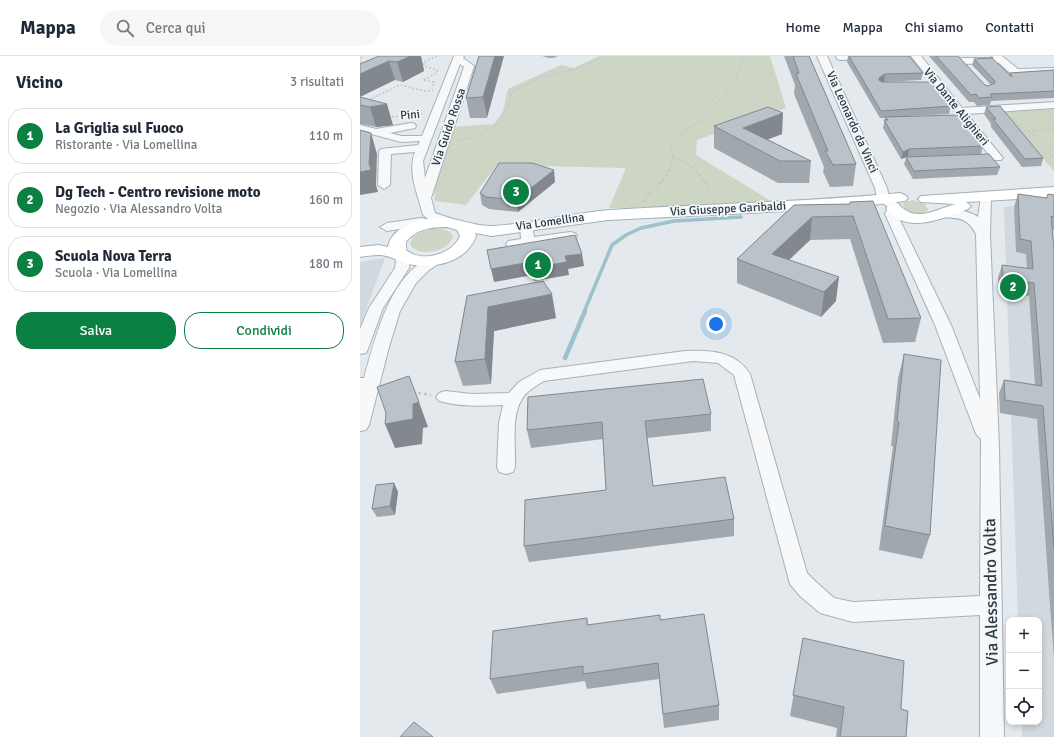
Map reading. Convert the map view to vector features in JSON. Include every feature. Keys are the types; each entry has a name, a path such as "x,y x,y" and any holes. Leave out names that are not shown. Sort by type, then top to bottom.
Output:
{"main road":[{"path":"1004,195 934,215 903,215 893,201 917,197 946,200 1004,195 1054,192"},
{"path":"926,199 938,208 934,215"},
{"name":"Via Giuseppe Garibaldi","path":"608,215 847,203 870,204 893,201"},
{"name":"Via Lomellina","path":"448,222 464,227 492,231 608,215"},
{"path":"364,251 401,236 419,224 448,222"},
{"path":"464,227 468,236 465,244"},
{"name":"Via Lomellina","path":"400,254 408,258 420,260 440,258 460,250 465,244 492,231"},
{"path":"400,254 396,245 401,236"},
{"path":"364,251 387,251 400,254"}],"street":[{"name":"Via Leonardo da Vinci","path":"822,56 893,201 891,214 900,234"},
{"path":"840,57 879,56"},
{"name":"Via Dante Alighieri","path":"916,56 997,158 982,158"},
{"name":"Via Guido Rossa","path":"419,224 426,205 442,144 469,66 458,57 437,113 416,161 426,205"},
{"path":"959,59 999,58 1016,72 1054,71"},
{"path":"959,59 972,72"},
{"path":"922,84 938,84"},
{"path":"950,119 962,115 1004,108 1054,105"},
{"path":"376,133 411,121"},
{"path":"360,128 401,139 424,143"},
{"path":"372,147 385,151 424,143"},
{"path":"384,184 385,151"},
{"name":"Via Alessandro Volta","path":"985,200 983,234 990,448 992,737"},
{"path":"426,205 429,214 433,218 448,222"},
{"path":"900,234 910,222 934,215 955,213 971,218 977,222 983,234"},
{"path":"387,227 419,224"},
{"path":"526,226 528,242"},
{"name":"Via Alessandro Volta","path":"900,234 943,325 990,448"},
{"path":"513,244 570,236"},
{"path":"360,349 376,308 402,268 403,261 400,254"},
{"path":"360,425 365,383 394,307 416,272 440,258"},
{"path":"506,467 508,417 514,398 524,386 540,376 685,356 708,355 725,359 736,365 742,374 798,577 808,589 828,606 853,612 991,605"},
{"path":"446,397 472,400 514,398"}],"path":[{"path":"360,58 364,56"},
{"path":"364,102 400,85 425,91 433,90 434,82 423,80 437,73 437,70 424,66 424,62 437,56"},
{"path":"442,144 474,137 498,127 507,111 512,92 522,86 542,77 574,69 606,56"},
{"path":"634,214 650,191 668,175 674,156 671,147 675,141 691,126 703,119 711,108 737,82 737,74 744,56"},
{"path":"1004,108 1025,131 1054,130"},
{"name":"Pini","path":"411,121 437,113"},
{"name":"Pini","path":"383,117 404,116"},
{"path":"1030,131 1054,158"},
{"path":"674,156 689,164 703,179 710,193 709,210"},
{"path":"404,391 446,397"}],"shaded area":[{"path":"1054,202 1054,737 1022,737 1022,725 1042,725 1042,617 1018,617 1004,207"},
{"path":"385,258 360,326 360,262"}],"green space":[{"path":"599,56 770,56 786,108 697,140 696,155 771,201 683,207 609,208 626,168 497,165 466,205 435,201 434,188 452,127 494,124 503,111 508,89 561,65 574,68"},
{"path":"1054,109 1054,171 1001,112"},
{"path":"913,200 925,204 928,210 916,214 904,209 903,203"},
{"path":"433,229 442,229 449,232 453,236 451,242 440,249 426,252 419,251 410,244 411,240 416,235"}],"building":[{"path":"379,56 411,56 397,62 389,61 360,74 360,64"},
{"path":"479,56 495,56 483,97 466,98"},
{"path":"793,56 809,56 856,164 833,165 825,151 828,151 796,74 799,73"},
{"path":"849,56 909,56 923,73 885,74 879,78 879,80 882,82 930,82 951,106 881,111"},
{"path":"936,56 958,56 985,85 988,86 995,83 995,81 974,59 992,58 1012,77 1010,73 1054,70 1054,91 990,94 992,97 979,98 976,94 971,95"},
{"path":"360,97 387,104 370,107 360,105"},
{"path":"1000,106 1043,158 1025,159 993,119 996,119 986,107"},
{"path":"768,107 783,113 743,128 811,161 780,161 714,126"},
{"path":"958,115 983,146 909,149 903,152 884,120 888,120 885,117"},
{"path":"360,130 371,133 369,163 371,170 360,172"},
{"path":"989,154 1000,167 914,171 906,157"},
{"path":"499,163 532,163 554,170 516,200 486,197 480,193"},
{"path":"1018,194 1047,198 1048,194 1054,195 1054,217 1051,216 1054,250 1054,548 1043,406 1005,400 1004,380 1042,386 1034,283 1003,279 1002,265 1033,269 1031,241 1020,239"},
{"path":"873,201 921,318 888,319 853,216 812,217 772,254 839,277 824,292 737,259 794,205 850,204 850,202"},
{"path":"575,235 582,254 565,256 567,262 532,268 530,262 491,269 487,250"},
{"path":"543,281 552,294 488,307 485,359 455,362 467,296"},
{"path":"904,354 941,360 930,535 885,526 899,422 897,421"},
{"path":"409,376 419,402 413,404 413,419 385,424 386,413 377,387"},
{"path":"703,379 711,414 645,421 653,486 725,477 734,519 524,546 525,500 606,490 602,422 527,430 528,397"},
{"path":"394,483 390,506 372,509 376,485"},
{"path":"704,614 719,705 663,714 658,663 583,674 583,666 490,679 493,631 587,618 587,625 660,615 660,620"},
{"path":"803,638 904,661 901,709 908,711 906,737 840,737 844,707 793,695"},
{"path":"414,722 433,737 400,737"}],"waterway":[{"path":"584,312 612,245 626,235 641,228 674,221 741,217"},
{"path":"565,358 585,311"}],"place":[{"name":"Scuola Nova Terra","path":"516,192"},
{"name":"La Griglia sul Fuoco","path":"538,265"},
{"name":"Dg Tech - Centro revisione moto","path":"1013,287"}]}
